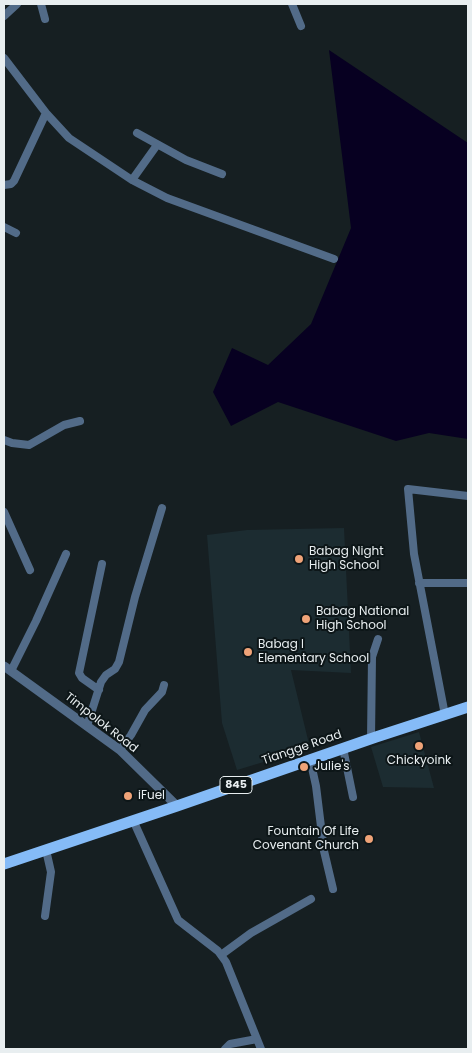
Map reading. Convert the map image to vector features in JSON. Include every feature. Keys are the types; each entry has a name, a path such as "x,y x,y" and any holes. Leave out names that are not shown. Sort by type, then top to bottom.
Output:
{"main road":[{"name":"Tiangge Road","path":"4,864 468,707"}],"street":[{"path":"4,16 17,4"},
{"path":"41,4 45,19"},
{"path":"292,4 302,26"},
{"path":"4,58 46,113 69,138 132,180 167,198 334,259"},
{"path":"4,185 11,184 14,181 46,113"},
{"path":"137,133 186,160 222,174"},
{"path":"132,180 157,145"},
{"path":"4,227 16,233"},
{"path":"4,440 29,445 64,425 80,421"},
{"path":"445,714 414,554 408,489 468,496"},
{"path":"87,726 101,682 119,662 135,598 162,508"},
{"path":"4,512 30,570"},
{"path":"8,668 36,621 66,554"},
{"path":"99,690 82,678 79,673 102,564"},
{"path":"419,583 468,583"},
{"path":"371,739 372,656 378,639"},
{"name":"Timpolok Road","path":"8,668 120,750 177,806"},
{"path":"120,750 145,710 162,692 164,686"},
{"path":"343,748 353,797"},
{"path":"310,759 316,786 324,850 333,889"},
{"path":"133,820 178,920 221,955 226,962 261,1049"},
{"path":"45,916 51,872 46,850"},
{"path":"221,955 251,933 311,899"},
{"path":"224,1049 230,1044 257,1039"}],"shaded area":[{"path":"329,50 468,143 468,439 429,433 396,441 278,402 231,426 213,392 232,348 268,365 311,324 351,228"},
{"path":"344,528 351,673 291,670 310,748 237,770 222,723 207,535 247,530"},
{"path":"419,732 434,788 383,787 371,747"}],"place":[{"name":"Babag Night High School","path":"299,559"},
{"name":"Babag National High School","path":"306,619"},
{"name":"Babag I Elementary School","path":"248,652"},
{"name":"Chickyoink","path":"419,746"},
{"name":"Julie's","path":"304,767"},
{"name":"iFuel","path":"128,796"},
{"name":"Fountain Of Life Covenant Church","path":"369,839"}]}
